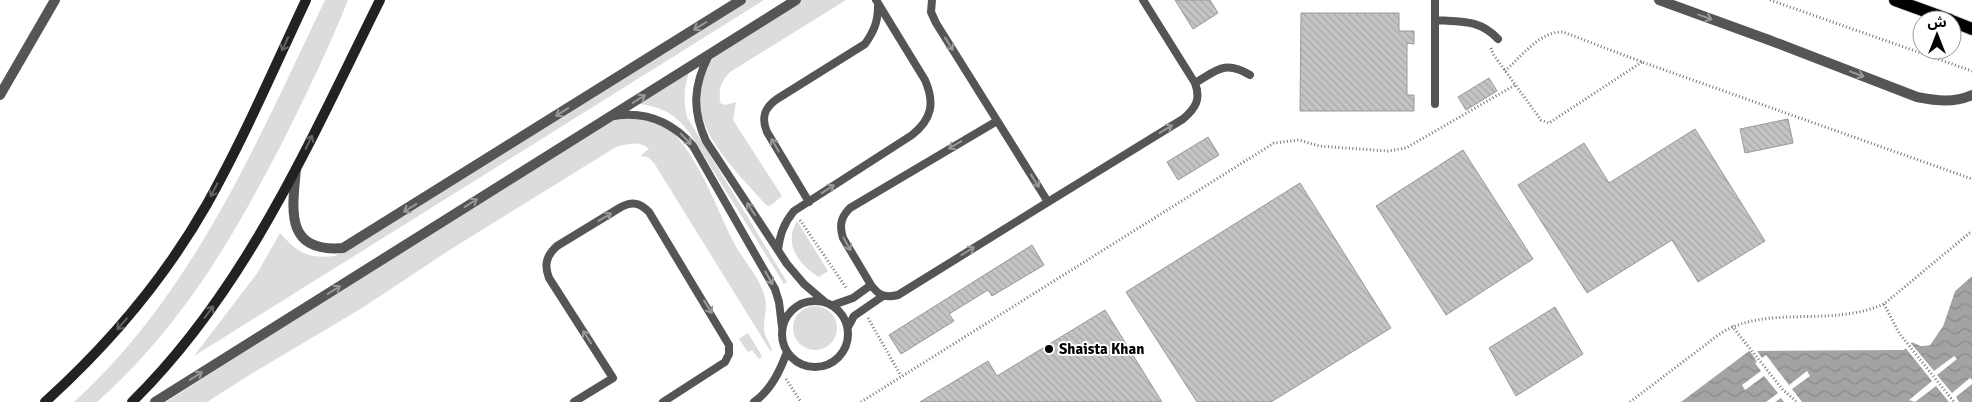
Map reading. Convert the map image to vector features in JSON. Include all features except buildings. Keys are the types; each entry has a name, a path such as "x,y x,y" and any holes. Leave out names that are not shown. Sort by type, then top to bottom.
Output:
{"main road":[{"path":"45,402 74,375 124,322 168,266 219,181 306,0"},
{"path":"132,402 186,342 228,287 264,229 380,0"},
{"path":"1895,0 1923,10"}],"street":[{"path":"296,168 292,218 299,233 311,245 327,250 343,248 741,0"},
{"path":"155,402 796,0"},
{"path":"1659,0 1918,97 1940,101 1962,100 1972,95"},
{"path":"0,95 55,1"}],"lane":[{"path":"932,0 931,12 936,23 1048,202"},
{"path":"997,120 850,208 844,214 840,230 843,238 876,292 890,297 898,295 1191,112 1198,98 1194,82 1143,0"},
{"path":"1435,0 1435,104"},
{"path":"778,250 785,222 794,211 912,135 922,127 928,116 931,104 930,92 925,80 877,3"},
{"path":"809,202 768,132 764,123 764,113 769,105 777,99 865,44 873,33 878,20 877,3"},
{"path":"1435,20 1474,23 1483,26 1498,39"},
{"path":"610,117 625,114 656,118 683,134 693,146 775,290 779,302 782,336 787,352 801,364 819,367 828,365 842,354 849,336 848,327 840,311 824,302 800,280 706,141 699,124 696,106 697,88 701,71 709,54"},
{"path":"1194,82 1229,66 1240,69 1250,75"},
{"path":"574,402 613,378 550,278 546,270 546,260 550,252 557,246 628,203 636,203 643,206 649,212 729,345 729,354 725,362 663,402"},
{"path":"833,306 854,298 871,286"},
{"path":"848,327 854,316 883,296"},
{"path":"782,327 785,318 798,305 806,302 824,302"},
{"path":"754,402 771,386 787,352"}],"path":[{"path":"1770,0 1972,70"},
{"path":"1505,71 1545,35 1556,31 1570,34 1642,62 1972,179"},
{"path":"1498,39 1493,43 1492,51 1540,120 1549,122 1642,62"},
{"path":"861,402 1274,142 1290,139 1309,142 1319,146 1378,150 1406,148 1516,85"},
{"path":"1630,402 1636,400 1732,326 1758,319 1844,316 1871,310 1884,304 1972,231"},
{"path":"1884,304 1898,333 1954,402"},
{"path":"1732,326 1783,390 1797,402"},
{"path":"780,370 801,402"}],"shaded area":[{"path":"325,0 348,0 309,89 283,141 224,247 179,313 127,373 97,402 74,402 116,360 154,314 188,265 219,214 247,161"},
{"path":"745,0 764,0 194,356 258,272 280,233 298,250 304,253 326,257 335,256"},
{"path":"799,0 846,0 730,72 724,79 720,90 720,103 725,105 736,102 733,120 782,196 770,206 766,205 722,154 710,135 702,116 699,96 703,75 716,54"},
{"path":"689,72 685,94 687,117 787,282 784,284 689,132 677,119 665,111 652,106 634,103"},
{"path":"620,118 635,118 658,122 669,129 681,141 691,156 735,244 761,286 766,303 764,331 772,349 771,352 654,163 648,157 640,156 649,149 642,144 633,144 616,147 448,251 362,308 207,402 166,402 603,123"},
{"path":"797,221 828,271 819,277 805,266 795,253 792,238"},
{"path":"811,306 819,306 831,312 837,328 831,344 819,350 811,350 799,344 793,332 793,324 799,312"},
{"path":"748,333 762,356 759,359 752,350 748,352 739,339"}],"water":[{"path":"1972,276 1972,402 1681,402 1749,351 1904,350 1912,342 1921,346 1930,345 1943,326 1955,291"}],"pier":[{"path":"1972,274 1955,291 1943,326 1930,345 1921,346 1912,342 1914,340 1921,344 1929,343 1941,325 1952,289"},
{"path":"1909,341 1934,371 1954,356 1957,359 1937,375 1952,393 1970,378 1972,380 1972,384 1956,397 1959,402 1949,402 1936,386 1915,402 1909,400 1932,381 1904,346"},
{"path":"1748,348 1755,348 1762,358 1766,355 1789,385 1807,371 1810,376 1792,389 1802,402 1784,402 1781,398 1775,402 1766,402 1778,393 1764,376 1745,390 1742,385 1761,371"}],"place":[{"name":"Shaista Khan","path":"1049,349"}]}
